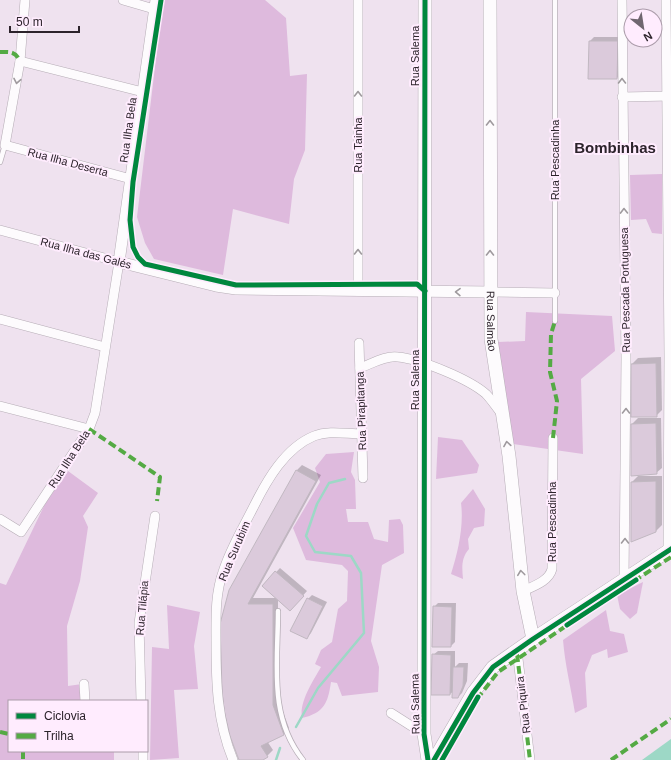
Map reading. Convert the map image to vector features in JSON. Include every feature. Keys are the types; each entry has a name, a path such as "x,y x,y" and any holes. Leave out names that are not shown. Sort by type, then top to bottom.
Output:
{"main road":[{"name":"Rua Salema","path":"425,0 426,364 424,734 428,760"},
{"name":"Rua Salmão","path":"490,0 490,339 509,456 523,591 533,639"},
{"path":"434,760 473,693 493,667 669,550"}],"street":[{"path":"5,145 20,61 25,0"},
{"path":"123,0 155,5"},
{"name":"Rua Tainha","path":"358,0 358,291"},
{"name":"Rua Pescada Portuguesa","path":"622,0 626,358 624,580"},
{"path":"666,0 669,96 669,550"},
{"name":"Rua Ilha Bela","path":"0,519 21,532 89,429 95,413 119,262 155,5"},
{"path":"20,61 143,92"},
{"path":"622,97 669,96"},
{"name":"Rua Ilha Deserta","path":"5,145 131,179"},
{"name":"Rua Ilha das Galés","path":"0,230 119,262 216,286 236,289 555,293"},
{"path":"0,319 106,347"},
{"name":"Rua Pirapitanga","path":"359,343 363,478"},
{"path":"360,368 386,358 398,356 426,364 467,381 478,388 486,394 502,414"},
{"path":"0,406 89,429"},
{"name":"Rua Surubim","path":"233,760 222,727 216,689 216,612 219,586 227,562 264,487 283,460 306,441 327,433 362,434"},
{"name":"Rua Pescadinha","path":"523,591 546,579 551,574 552,569 553,438"},
{"name":"Rua Tilápia","path":"141,700 139,623 155,516"},
{"name":"Rua Piquira","path":"517,650 530,760"},
{"path":"84,684 85,700"},
{"path":"391,713 424,734"}],"lane":[{"name":"Rua Pescadinha","path":"555,0 555,321"},
{"path":"0,162 5,145"},
{"path":"278,611 277,697 284,728 302,760"}],"shaded area":[{"path":"163,0 265,0 286,18 290,76 307,74 305,150 294,179 289,224 233,209 223,275 154,259 145,243 137,217"},
{"path":"662,174 662,234 652,233 646,219 631,220 630,175"},
{"path":"526,312 612,316 615,351 581,379 583,454 513,444 498,342 525,341"},
{"path":"438,437 462,440 479,465 477,473 436,479"},
{"path":"354,452 351,472 355,480 356,509 346,509 348,522 368,522 374,539 388,542 389,520 400,519 403,525 404,553 382,565 371,641 379,667 378,692 342,696 337,683 331,682 324,706 315,713 302,718 305,699 321,667 315,664 321,650 332,642 338,609 347,601 348,571 342,565 306,560 293,528 320,482 315,468 326,454"},
{"path":"68,471 98,493 83,516 88,527 80,581 67,626 68,686 82,684 83,700 8,700 8,752 114,752 114,760 0,760 0,583 6,585 45,504"},
{"path":"473,489 485,509 484,526 474,528 468,539 469,549 466,552 463,563 463,579 451,574 460,539 462,521 461,503"},
{"path":"643,582 637,613 630,619 620,609 617,595"},
{"path":"167,605 200,612 194,646 198,689 174,690 179,758 150,760 152,647 169,649"},
{"path":"606,610 610,631 624,634 628,652 608,658 607,649 592,655 585,673 587,707 575,713 563,640"},
{"path":"671,739 671,760 642,760"}],"building":[{"path":"589,41 618,41 617,79 588,79"},
{"path":"656,363 657,417 631,417 631,364"},
{"path":"656,423 657,474 631,476 631,424"},
{"path":"296,470 316,481 248,604 273,604 273,705 284,735 261,746 268,757 263,760 239,760 230,736 224,710 220,624 229,590"},
{"path":"656,481 656,532 631,542 631,482"},
{"path":"275,571 304,596 290,611 262,586"},
{"path":"307,598 323,606 307,639 290,631"},
{"path":"433,606 452,607 451,647 432,647"},
{"path":"432,654 451,655 450,695 431,695"},
{"path":"453,667 464,667 463,686 458,698 452,698"}],"waterway":[{"path":"296,727 318,688 364,633 361,573 351,556 315,552 306,536 317,504 329,483 345,479"},
{"path":"276,760 280,748"}],"marked path":[{"path":"0,52 12,53 16,55 20,61"},
{"path":"553,438 557,401 550,372 551,334 555,321"},
{"path":"89,429 160,477 157,501"},
{"path":"634,581 671,557"},
{"path":"477,699 498,672 569,624"},
{"path":"517,654 530,760"},
{"path":"611,760 671,719"},
{"path":"0,732 8,734"},
{"path":"23,752 23,760"}],"cycle path":[{"path":"161,0 133,182 130,220 133,247 138,257 145,264 236,285 417,284 425,291"},
{"path":"425,0 424,734 428,760"},
{"path":"434,760 473,693 493,667 533,639 671,549"},
{"path":"567,625 636,580"},
{"path":"442,760 478,697"}],"district":[{"name":"Bombinhas","path":"615,147"}]}
